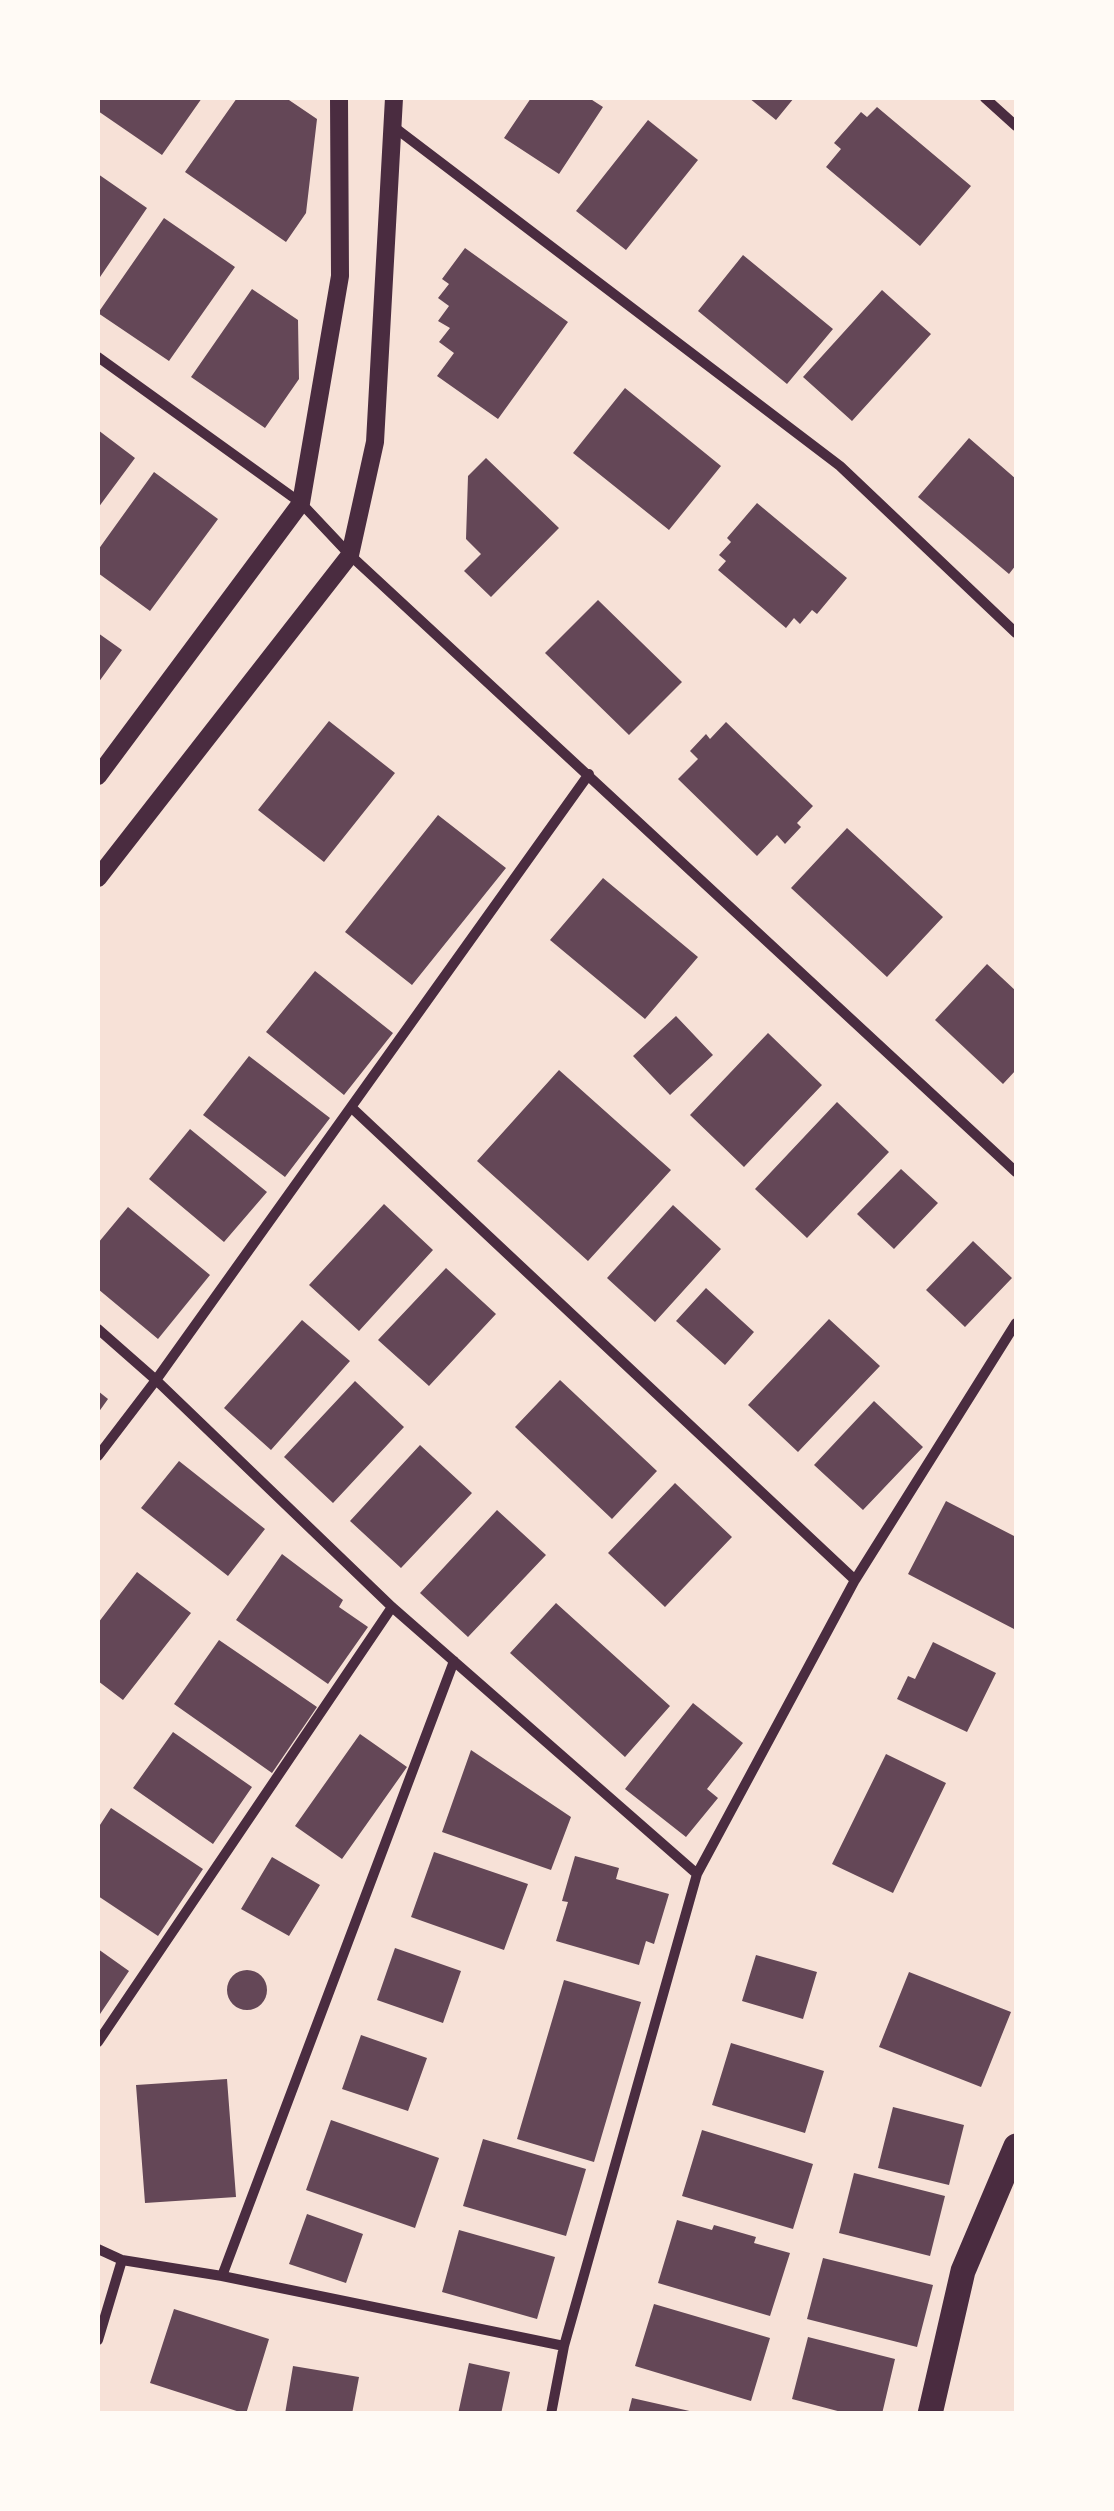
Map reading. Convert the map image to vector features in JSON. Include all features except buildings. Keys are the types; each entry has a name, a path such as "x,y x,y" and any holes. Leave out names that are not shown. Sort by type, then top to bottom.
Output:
{"highway":[{"path":"930,2414 963,2270 1016,2146"}],"street":[{"path":"98,776 301,503 340,276 339,98"},
{"path":"98,878 350,556 375,442 394,98"},
{"path":"985,98 1016,126"},
{"path":"394,127 840,466 1016,633"},
{"path":"98,357 301,503 350,556 1016,1172"},
{"path":"98,1456 589,774"},
{"path":"352,1108 855,1580"},
{"path":"551,2414 564,2346 697,1874 855,1580 1016,1324"},
{"path":"98,1329 392,1607 697,1874"},
{"path":"98,2042 392,1607"},
{"path":"222,2276 454,1661"},
{"path":"98,2249 122,2260 222,2276 564,2346"},
{"path":"98,2340 122,2260"}]}
